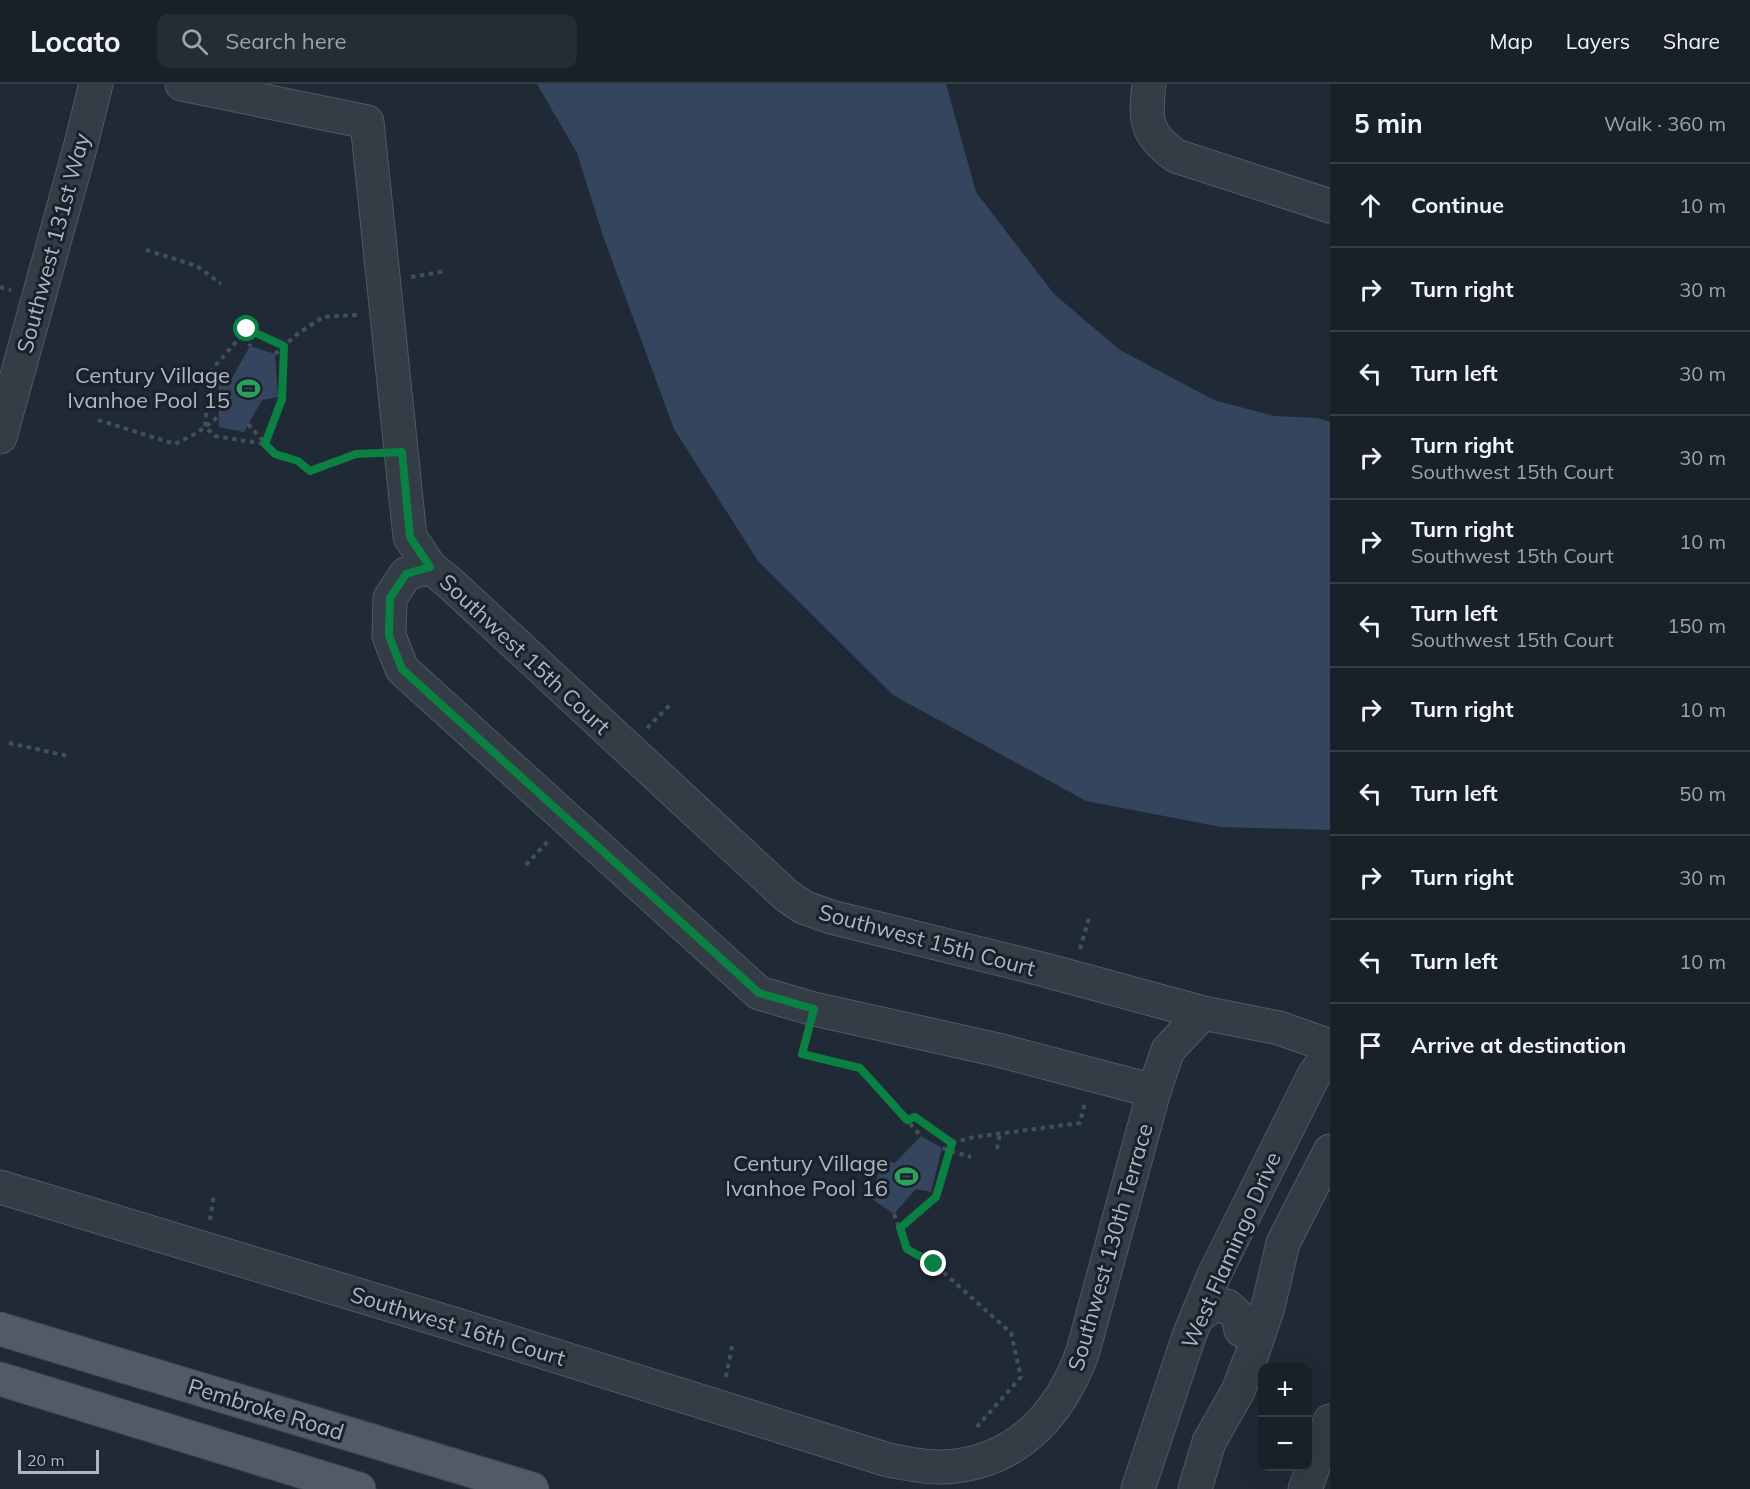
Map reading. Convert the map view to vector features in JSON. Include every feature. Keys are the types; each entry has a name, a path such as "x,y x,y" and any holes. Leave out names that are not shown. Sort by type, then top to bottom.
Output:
{"main road":[{"name":"Pembroke Road","path":"0,1329 532,1489"},
{"path":"0,1379 359,1489"}],"street":[{"name":"Southwest 131st Way","path":"0,437 96,84"},
{"name":"Southwest 15th Court","path":"182,84 367,122 410,537 430,567 779,888 803,907 831,917 1045,970 1203,1013 1279,1028 1330,1046"},
{"path":"1149,84 1147,104 1150,130 1158,144 1176,156 1330,206"},
{"name":"Southwest 15th Court","path":"430,567 406,574 390,598 389,636 402,669 759,993 814,1009 998,1050 1154,1091"},
{"name":"Southwest 130th Terrace","path":"916,1465 941,1467 962,1465 985,1458 1021,1441 1055,1409 1069,1386 1083,1351 1154,1091 1168,1050 1203,1013"},
{"name":"West Flamingo Drive","path":"1138,1489 1189,1336 1214,1275 1314,1076 1330,1053"},
{"name":"West Flamingo Drive","path":"1195,1489 1209,1442 1221,1386 1252,1300 1330,1151"},
{"name":"Southwest 16th Court","path":"0,1187 457,1325 888,1460 916,1465"},
{"name":"West Flamingo Drive","path":"1209,1442 1238,1390 1251,1357 1268,1307 1283,1243"},
{"path":"1198,1316 1212,1306 1227,1305 1238,1316 1241,1330"},
{"path":"1305,1489 1330,1421"},
{"path":"1159,1425 1209,1442"}],"path":[{"path":"146,250 197,266 221,284"},
{"path":"275,354 323,317 387,312"},
{"path":"246,317 250,346"},
{"path":"247,329 284,346"},
{"path":"205,427 210,372 247,329"},
{"path":"265,444 282,399 284,346"},
{"path":"98,420 175,444 219,416"},
{"path":"248,424 275,454 298,461 310,471 356,454 402,452"},
{"path":"205,427 215,436 265,444"},
{"path":"9,743 68,756"},
{"path":"814,1009 802,1054 860,1068 921,1136"},
{"path":"952,1143 974,1137 1080,1123 1092,1075"},
{"path":"907,1120 915,1117 952,1143"},
{"path":"997,1149 1000,1134"},
{"path":"900,1228 936,1197 952,1143"},
{"path":"942,1148 971,1157"},
{"path":"894,1214 907,1249 934,1264 1011,1333 1021,1377 974,1430 963,1432"}],"water":[{"path":"537,84 946,84 976,192 1054,294 1120,350 1214,400 1274,416 1317,418 1330,422 1330,830 1221,827 1086,801 893,695 758,561 674,429 603,236 577,153"},
{"name":"Century Village Ivanhoe Pool 15","path":"250,346 275,354 278,397 262,400 244,432 219,427 218,380 232,378"},
{"name":"Century Village Ivanhoe Pool 16","path":"921,1136 942,1148 931,1192 916,1189 894,1214 872,1199 881,1160 895,1163"}],"place":[{"name":"Century Village Ivanhoe Pool 15","path":"248,388"},
{"name":"Century Village Ivanhoe Pool 16","path":"906,1176"}],"route":[{"path":"247,329 284,346 282,399 265,444 275,454 298,461 310,471 356,454 402,452 410,537 430,567 406,574 390,598 389,636 402,669 759,993 814,1009 802,1054 860,1068 907,1120 915,1117 952,1143 936,1197 900,1228 907,1249 934,1264"}]}
